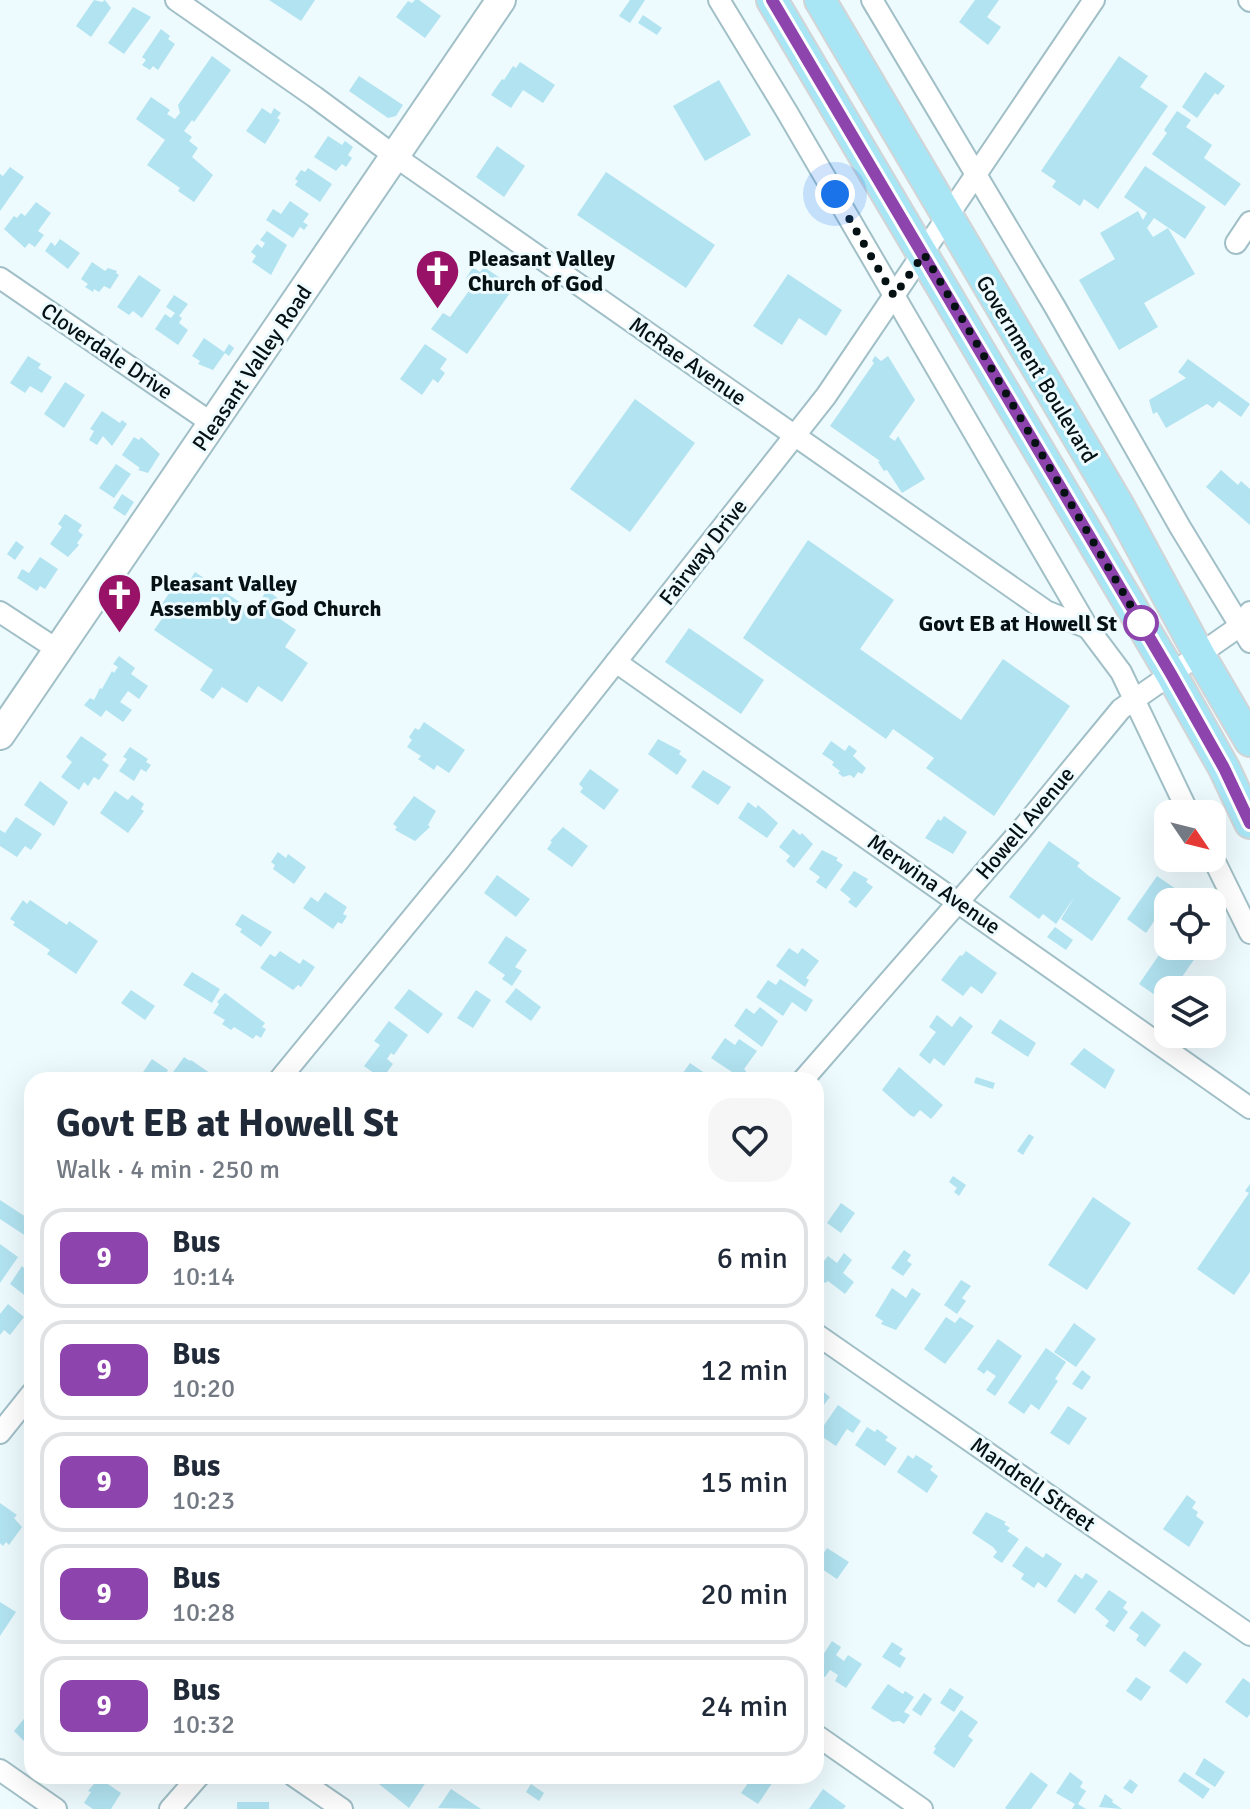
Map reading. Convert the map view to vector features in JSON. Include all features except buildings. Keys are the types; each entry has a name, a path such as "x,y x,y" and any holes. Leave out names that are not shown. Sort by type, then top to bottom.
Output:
{"main road":[{"name":"Government Boulevard","path":"772,0 1171,674 1224,768 1250,823"},
{"name":"Government Boulevard","path":"820,0 1120,508 1250,741"}],"street":[{"name":"McRae Avenue","path":"176,0 1046,611 1088,628"},
{"name":"Pleasant Valley Road","path":"0,735 501,0"},
{"path":"719,0 1088,628 1121,672 1182,800"},
{"name":"Government Boulevard","path":"872,0 1247,627"},
{"name":"Fairway Drive","path":"285,1072 795,436 924,254 1094,0"},
{"path":"1236,243 1250,222"},
{"name":"Cloverdale Drive","path":"0,278 213,424"},
{"path":"0,612 58,650"},
{"name":"Howell Avenue","path":"810,1072 1121,709 1199,654 1247,627"},
{"name":"Merwina Avenue","path":"616,662 1250,1108"},
{"path":"1220,872 1250,933"},
{"name":"Mandrell Street","path":"824,1340 1250,1635"},
{"path":"0,1433 24,1403"},
{"path":"824,1741 922,1809"},
{"path":"0,1770 56,1809"},
{"path":"170,1809 192,1784"},
{"path":"306,1784 342,1809"}],"bus line":[{"name":"9","path":"772,0 1171,674 1224,768 1250,823"}],"place":[{"name":"Pleasant Valley Church of God","path":"437,310"},
{"name":"Govt EB at Howell St","path":"1141,623"},
{"name":"Pleasant Valley Assembly of God Church","path":"119,635"}],"route":[{"path":"835,194 894,296 924,254 1141,623"}]}
